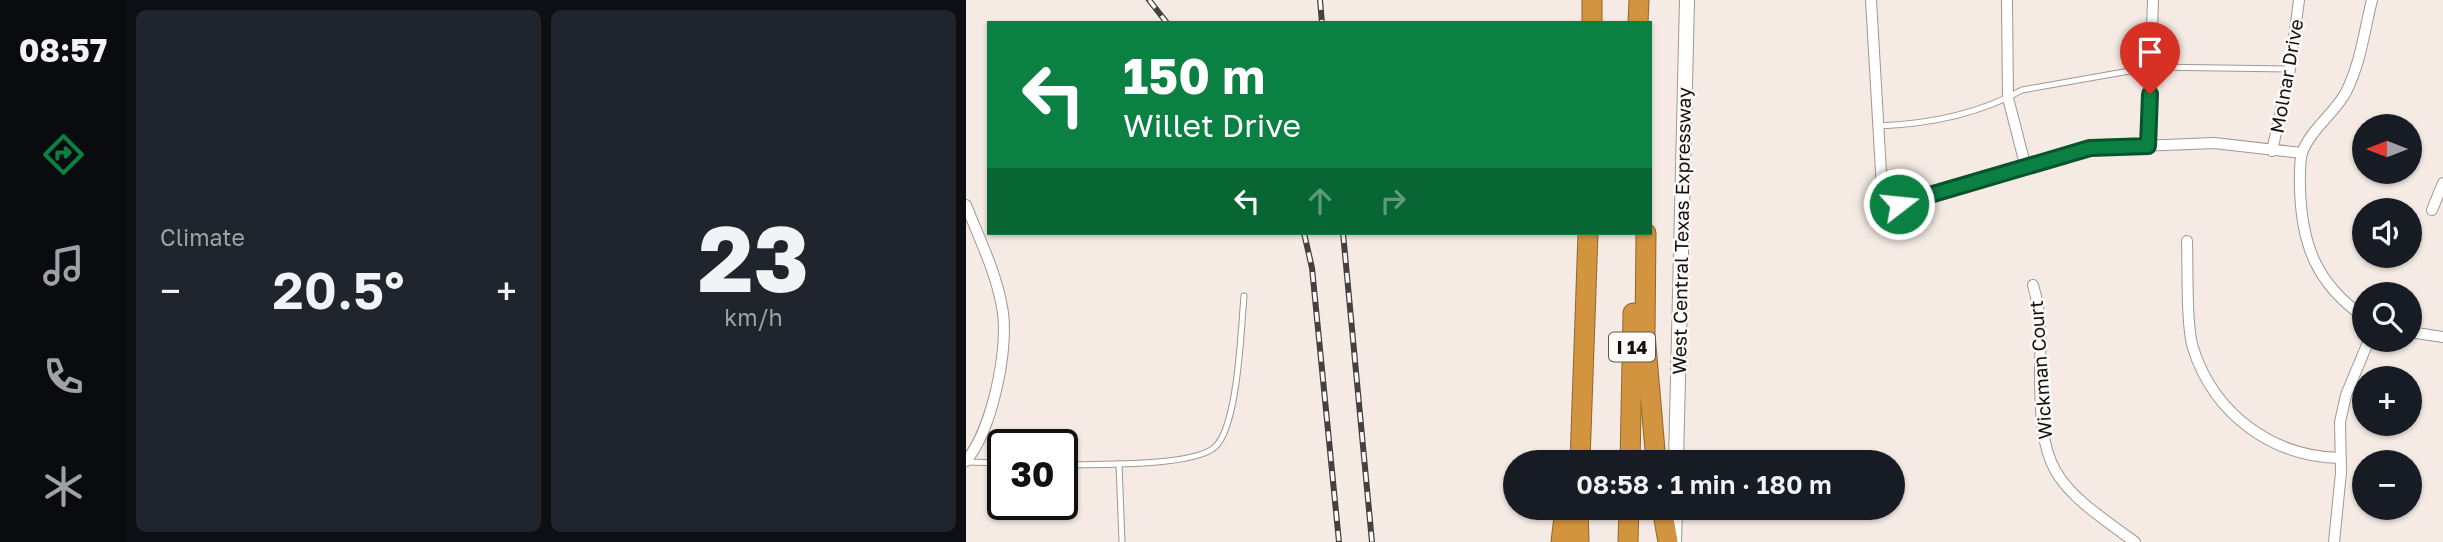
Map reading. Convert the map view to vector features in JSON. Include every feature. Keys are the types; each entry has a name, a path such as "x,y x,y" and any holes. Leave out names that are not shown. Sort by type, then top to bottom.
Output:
{"highway":[{"path":"1592,0 1592,21"},
{"path":"1639,0 1639,21"},
{"name":"I 14","path":"1581,450 1588,235"},
{"name":"I 14","path":"1630,450 1634,235"},
{"path":"1646,235 1645,334 1656,450"},
{"path":"1570,450 1576,366 1587,306"},
{"path":"1561,542 1564,520"},
{"path":"1578,520 1579,542"},
{"path":"1628,542 1629,520"},
{"path":"1664,520 1668,542"}],"main road":[{"name":"West Central Texas Expressway","path":"1676,450 1687,0"},
{"path":"1674,542 1675,520"}],"street":[{"path":"1871,0 1882,189 1899,204 2090,148 2214,143 2302,153"},
{"path":"2007,0 2008,98 2026,168"},
{"path":"2148,146 2153,0"},
{"name":"Molnar Drive","path":"2272,151 2290,69 2299,0"},
{"path":"2352,306 2330,287 2309,250 2301,223 2302,153 2345,93 2366,41 2372,0"},
{"path":"2432,210 2443,183"},
{"path":"966,205 996,281 1003,320 992,402 978,442 966,462"},
{"path":"2187,241 2193,348 2217,395 2232,415 2270,442 2297,453 2340,458"},
{"name":"Wickman Court","path":"2033,285 2040,334 2041,432 2049,462 2064,486 2120,538 2135,542"},
{"path":"2422,334 2443,337"},
{"path":"2334,542 2339,504 2340,422 2346,394 2364,352"}],"lane":[{"path":"1879,126 1922,124 2008,98 2022,90 2152,67 2290,69"},
{"path":"1078,465 1174,459 1208,452 1217,445 1226,427 1233,399 1244,296"},
{"path":"966,462 987,463"},
{"path":"1119,464 1122,542"}],"railway":[{"path":"1149,0 1165,21"},
{"path":"1320,0 1322,21"},
{"path":"1304,235 1312,268 1339,542"},
{"path":"1343,235 1372,542"}],"route":[{"path":"1899,204 2090,148 2148,146 2150,94"}]}
